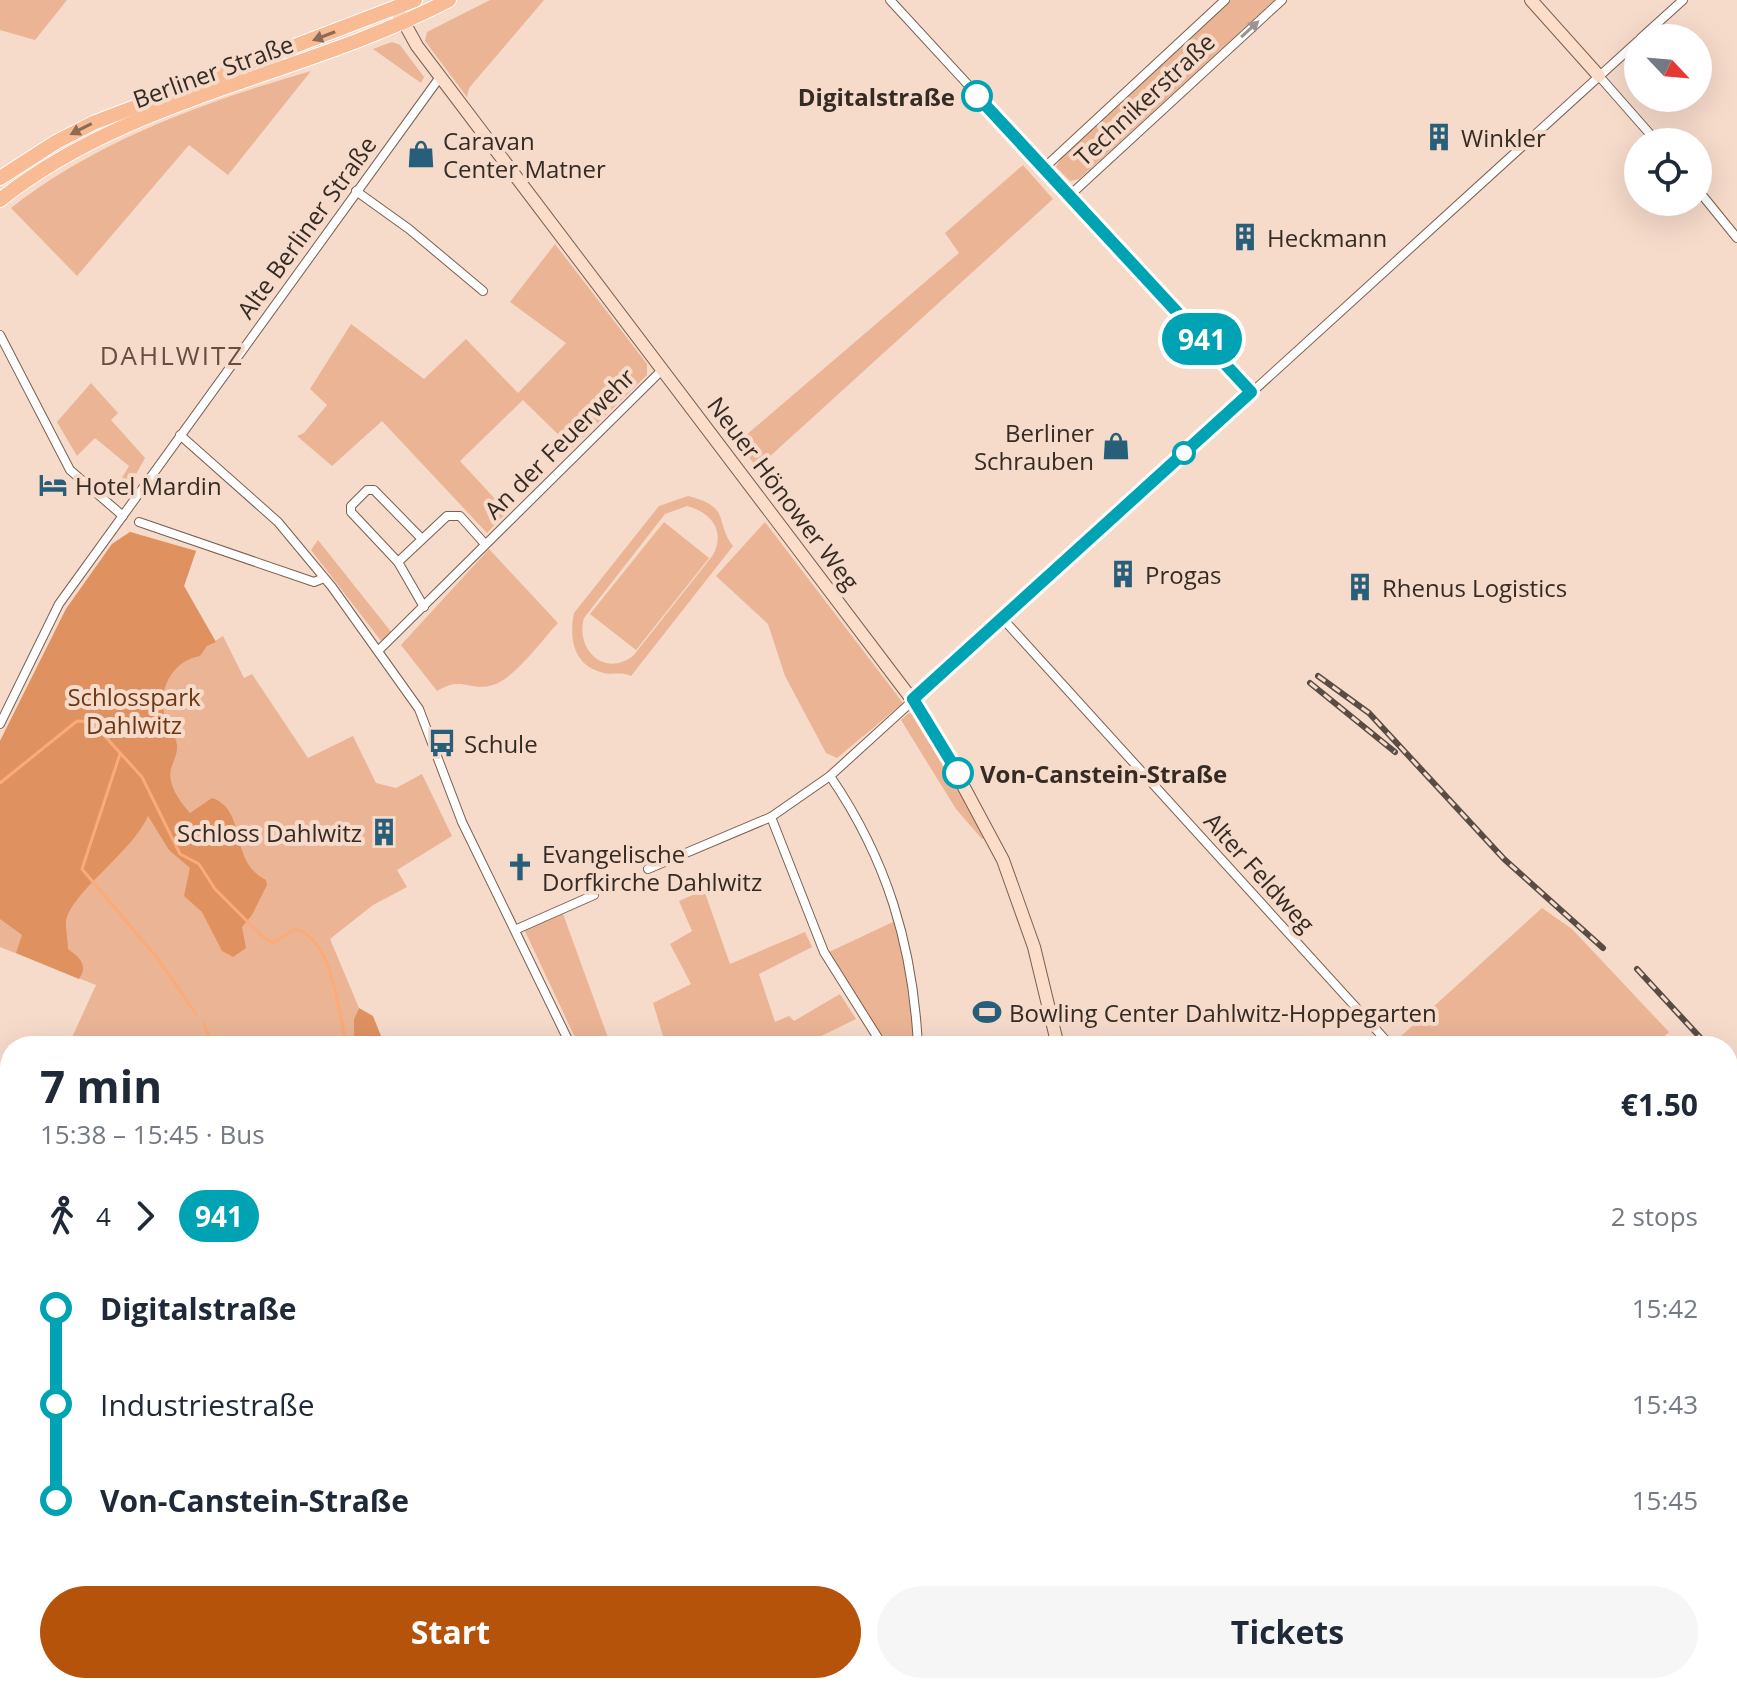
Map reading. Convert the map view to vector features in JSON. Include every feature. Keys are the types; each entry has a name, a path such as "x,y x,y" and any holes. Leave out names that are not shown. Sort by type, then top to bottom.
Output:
{"main road":[{"name":"Berliner Straße","path":"0,178 56,142 108,116 415,0"},
{"name":"Berliner Straße","path":"0,200 55,161 127,126 331,53 404,23 449,0"},
{"path":"1531,0 1599,76"},
{"name":"Neuer Hönower Weg","path":"396,8 440,77 913,699 965,784 1003,860 1034,947 1056,1036"}],"street":[{"path":"890,0 1251,392"},
{"name":"Technikerstraße","path":"1044,168 1225,0"},
{"name":"Technikerstraße","path":"1069,196 1282,0"},
{"path":"1657,24 1683,0"},
{"path":"648,869 771,817 830,776 1624,53"},
{"path":"1599,76 1645,128"},
{"name":"Alte Berliner Straße","path":"0,724 59,604 440,77"},
{"path":"356,191 483,291"},
{"path":"1712,207 1737,238"},
{"path":"0,335 70,470 123,516"},
{"name":"An der Feuerwehr","path":"378,651 662,370"},
{"path":"180,435 278,522 324,578 424,718 462,822 517,929 566,1036"},
{"path":"422,539 374,490 367,490 351,506 351,512 398,562 424,607"},
{"name":"An der Feuerwehr","path":"398,562 447,516 460,516 485,544"},
{"path":"139,522 314,582 324,578"},
{"name":"Alter Feldweg","path":"1003,619 1382,1036"},
{"path":"830,776 864,828 894,900 912,973 917,1036"},
{"path":"771,817 824,952 877,1036"},
{"path":"517,929 594,895"}],"green space":[{"path":"0,0 67,0 35,40 0,30"},
{"path":"490,0 544,0 469,88 467,97 425,41 427,32"},
{"path":"1230,0 1275,0 1079,179 1070,181 1056,167 1062,156"},
{"path":"392,42 400,45 424,77 421,83 373,49"},
{"path":"311,71 228,175 189,145 77,276 11,208 80,162 154,125"},
{"path":"1023,165 1053,199 757,468 738,442 959,253 945,233"},
{"path":"555,244 647,364 647,375 572,448 523,400 460,461 507,512 487,533 382,421 332,466 297,436 304,433 327,405 310,389 351,324 424,379 466,339 518,393 566,343 510,302"},
{"path":"91,383 118,413 111,420 145,458 125,494 117,486 129,466 95,438 77,456 57,422"},
{"path":"688,496 702,500 717,510 733,546 631,676 600,672 584,663 575,648 572,631 574,613 659,506","holes":["687,506 709,518 717,531 717,546 713,555 633,656 612,664 594,657 584,640 584,618 665,514"]},
{"path":"664,522 709,558 636,650 590,614"},
{"path":"765,522 903,703 837,758 826,753 785,676 768,624 716,576"},
{"name":"Schlosspark Dahlwitz","path":"130,532 196,551 184,586 215,641 223,636 244,678 252,674 308,758 353,736 376,783 396,788 422,774 452,836 397,870 407,887 373,905 330,939 359,1008 354,1019 354,1036 73,1036 96,985 0,947 0,741 66,609 112,544"},
{"path":"130,532 196,551 184,586 216,642 207,646 200,656 175,670 165,687 165,717 177,745 171,781 190,813 212,798 223,804 235,824 247,861 254,872 266,880 267,885 252,915 242,927 246,948 233,957 222,951 202,912 184,896 190,868 169,850 148,816 129,844 88,887 69,913 66,924 68,949 83,965 79,979 16,953 22,935 0,919 0,741 66,609 112,544"},
{"path":"318,540 392,633 382,642 311,550"},
{"path":"489,549 558,623 519,667 501,681 485,687 453,684 437,691 401,645"},
{"path":"909,713 915,715 986,837 982,839 956,809 901,720"},
{"path":"704,890 730,964 805,932 812,947 759,974 775,1022 789,1016 794,1021 840,994 856,1019 821,1036 663,1036 653,1003 691,984 670,944 692,931 679,901"},
{"path":"1542,908 1572,929 1669,1032 1665,1036 1401,1036"},
{"path":"563,914 607,1036 574,1036 524,929"},
{"path":"895,921 907,965 915,1036 881,1036 829,952"},
{"path":"359,1008 373,1016 381,1036 354,1036 354,1019"}],"waterway":[{"path":"0,783 77,721 92,722 142,777 180,854 199,864 215,889 264,938 273,943 295,929 308,935 318,946 332,978 345,1036"},
{"path":"120,754 82,869 158,959 196,1014"},
{"path":"204,1024 209,1036"}],"railway":[{"path":"1318,676 1369,713 1504,859 1603,948"},
{"path":"1310,683 1395,752"},
{"path":"1637,969 1699,1036"}],"bus line":[{"name":"941","path":"958,773 913,699 1251,392 977,96"}],"place":[{"name":"Digitalstraße","path":"977,96"},
{"name":"Winkler","path":"1439,137"},
{"name":"Caravan Center Matner","path":"421,154"},
{"name":"Heckmann","path":"1245,237"},
{"name":"Berliner Schrauben","path":"1116,446"},
{"name":"Hotel Mardin","path":"53,485"},
{"name":"Progas","path":"1123,574"},
{"name":"Rhenus Logistics","path":"1360,587"},
{"name":"Schule","path":"442,743"},
{"name":"Von-Canstein-Straße","path":"958,773"},
{"name":"Schloss Dahlwitz","path":"384,832"},
{"name":"Evangelische Dorfkirche Dahlwitz","path":"520,867"},
{"name":"Bowling Center Dahlwitz-Hoppegarten","path":"987,1012"}],"district":[{"name":"DAHLWITZ","path":"172,355"}]}
